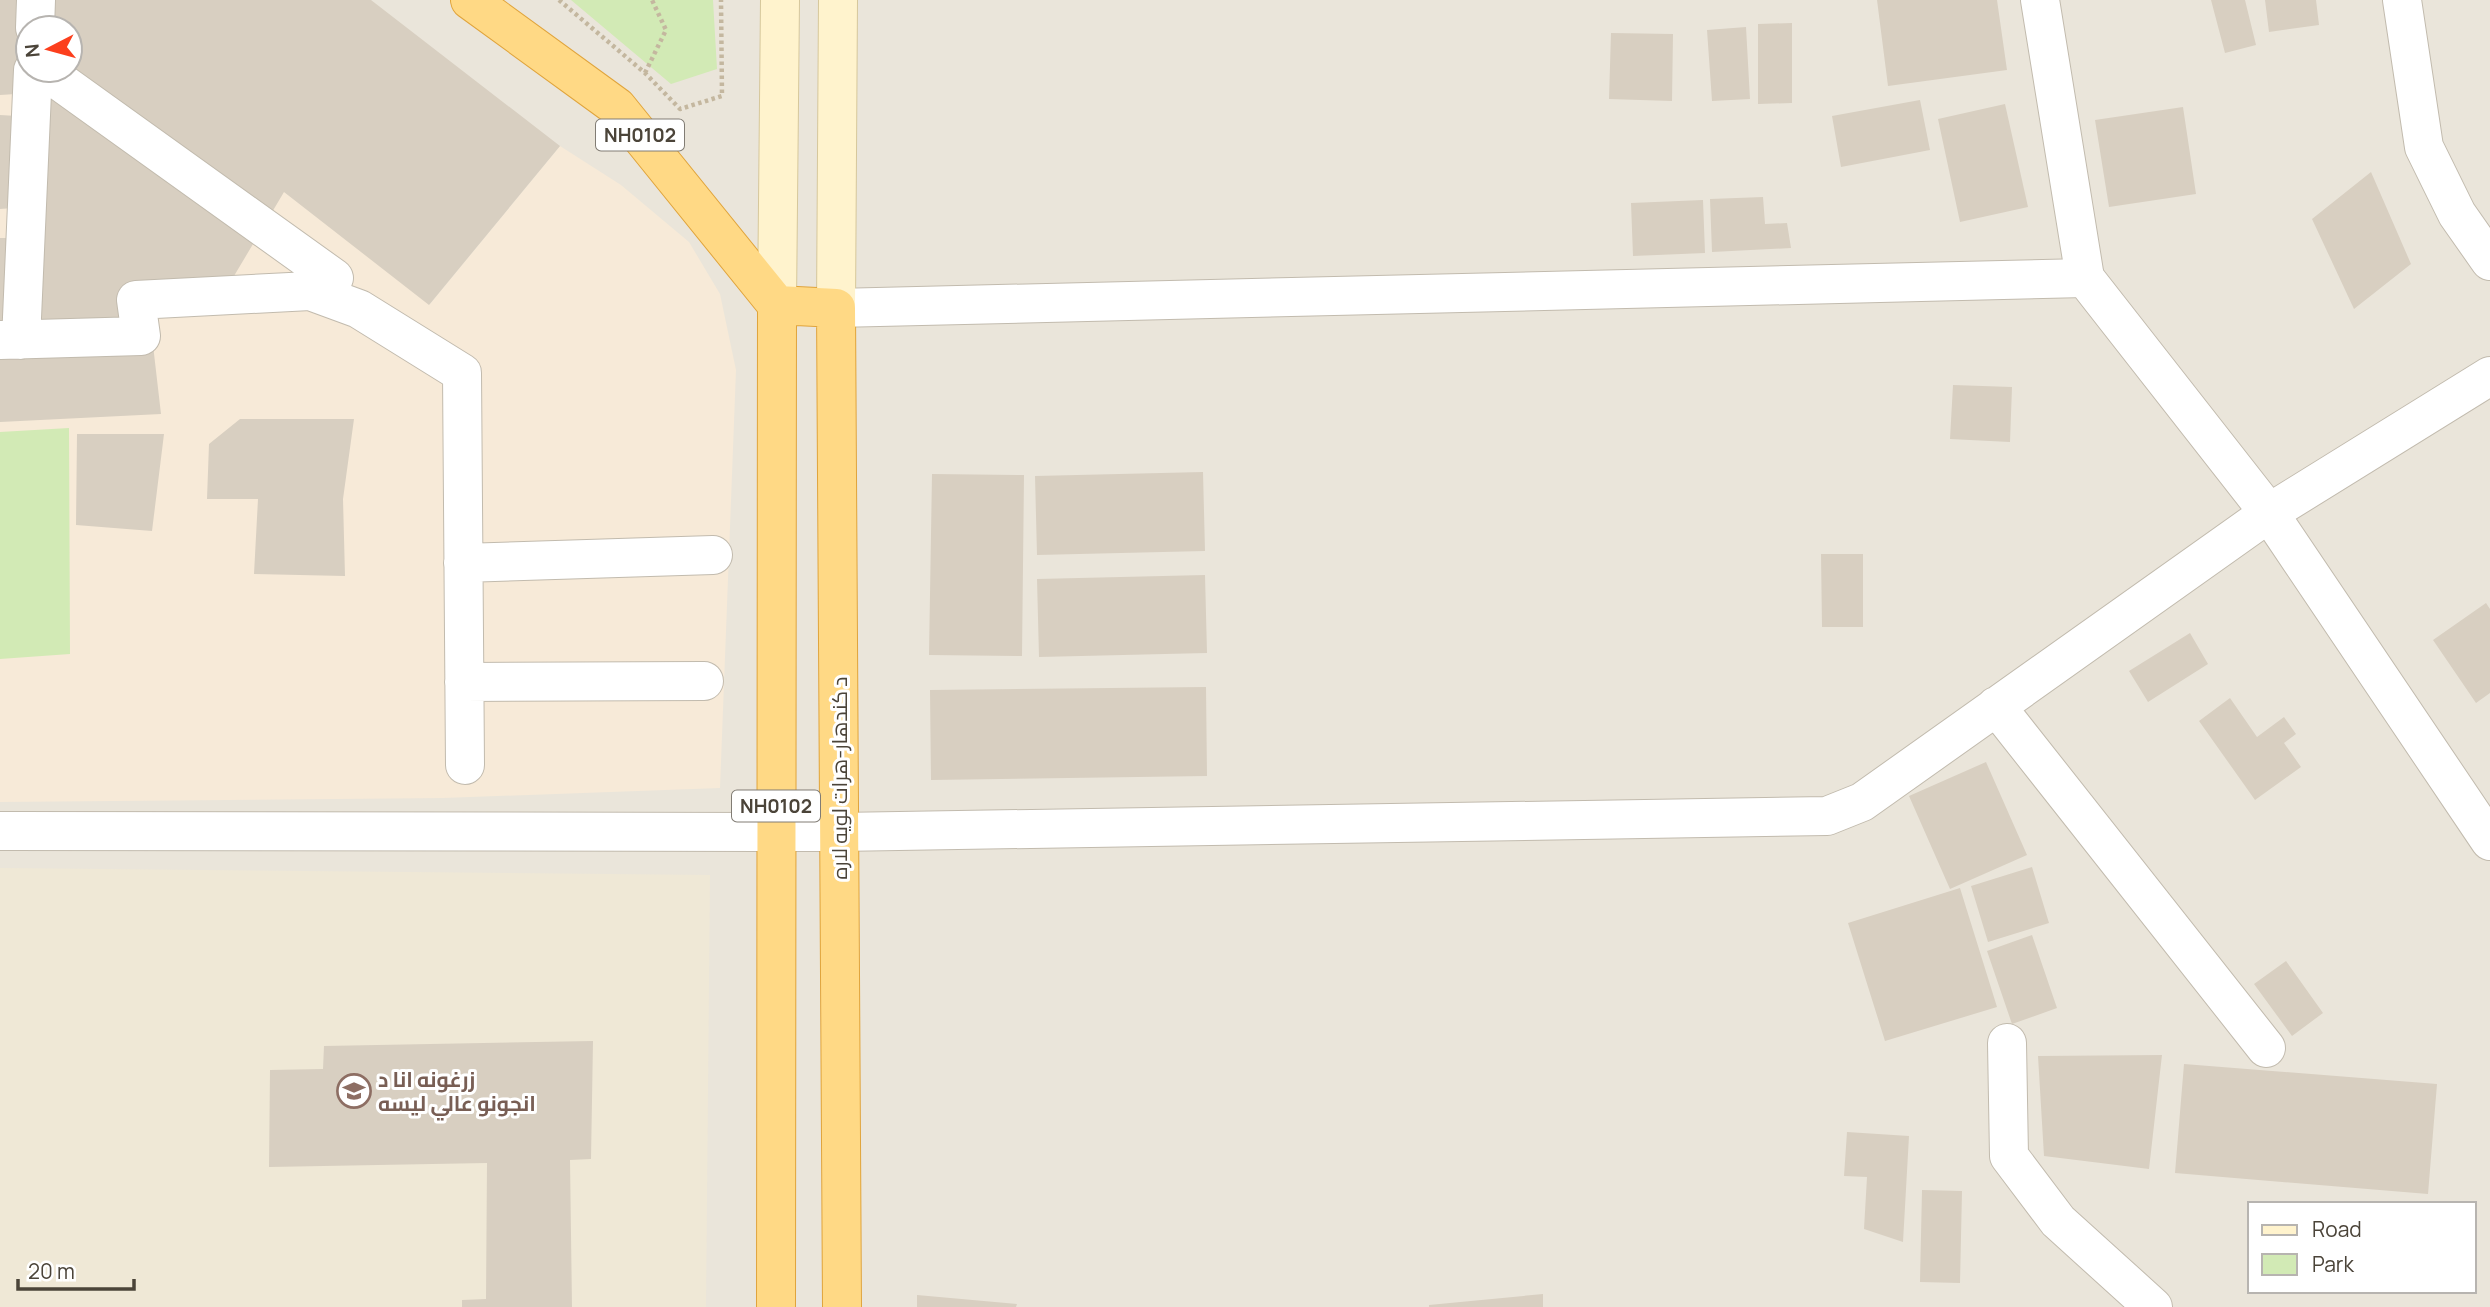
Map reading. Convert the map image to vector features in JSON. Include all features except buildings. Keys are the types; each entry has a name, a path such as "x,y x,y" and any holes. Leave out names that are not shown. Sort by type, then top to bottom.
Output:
{"highway":[{"name":"NH0102","path":"470,0 617,107 777,305 776,1307"},
{"path":"777,305 836,308"},
{"name":"د کندهار-هرات لويه لاره","path":"836,308 842,1307"}],"main road":[{"path":"777,305 780,0"},
{"path":"836,308 838,0"}],"street":[{"path":"2040,0 2085,278 2269,513 2490,841"},
{"path":"2402,0 2424,148 2457,214 2490,261"},
{"path":"334,278 27,87 13,224 10,340 141,336 136,300 310,291 359,309 462,373 465,765"},
{"path":"836,308 2085,278"},
{"path":"0,831 839,832 1827,816 1862,802 2269,513 2490,376"},
{"path":"463,563 713,555"},
{"path":"464,682 704,681"},
{"path":"1996,706 2266,1048"},
{"path":"2007,1043 2009,1156 2058,1221 2153,1307"}],"path":[{"path":"559,0 645,73 680,109 722,96 721,0"},
{"path":"645,73 666,30 652,0"}],"shaded area":[{"path":"0,0 2490,0 2490,1307 0,1307"},
{"path":"0,0 14,14 14,84 62,84 236,155 430,304 560,146 621,185 689,242 720,294 736,370 720,788 443,798 0,802"},
{"name":"زرغونه انا د انجونو عالي لیسه","path":"0,868 710,875 706,1307 0,1307"}],"green space":[{"path":"571,0 713,0 717,69 671,84"},
{"path":"69,428 70,654 0,659 0,432"}],"place":[{"name":"زرغونه انا د انجونو عالي لیسه","path":"354,1091"}]}
